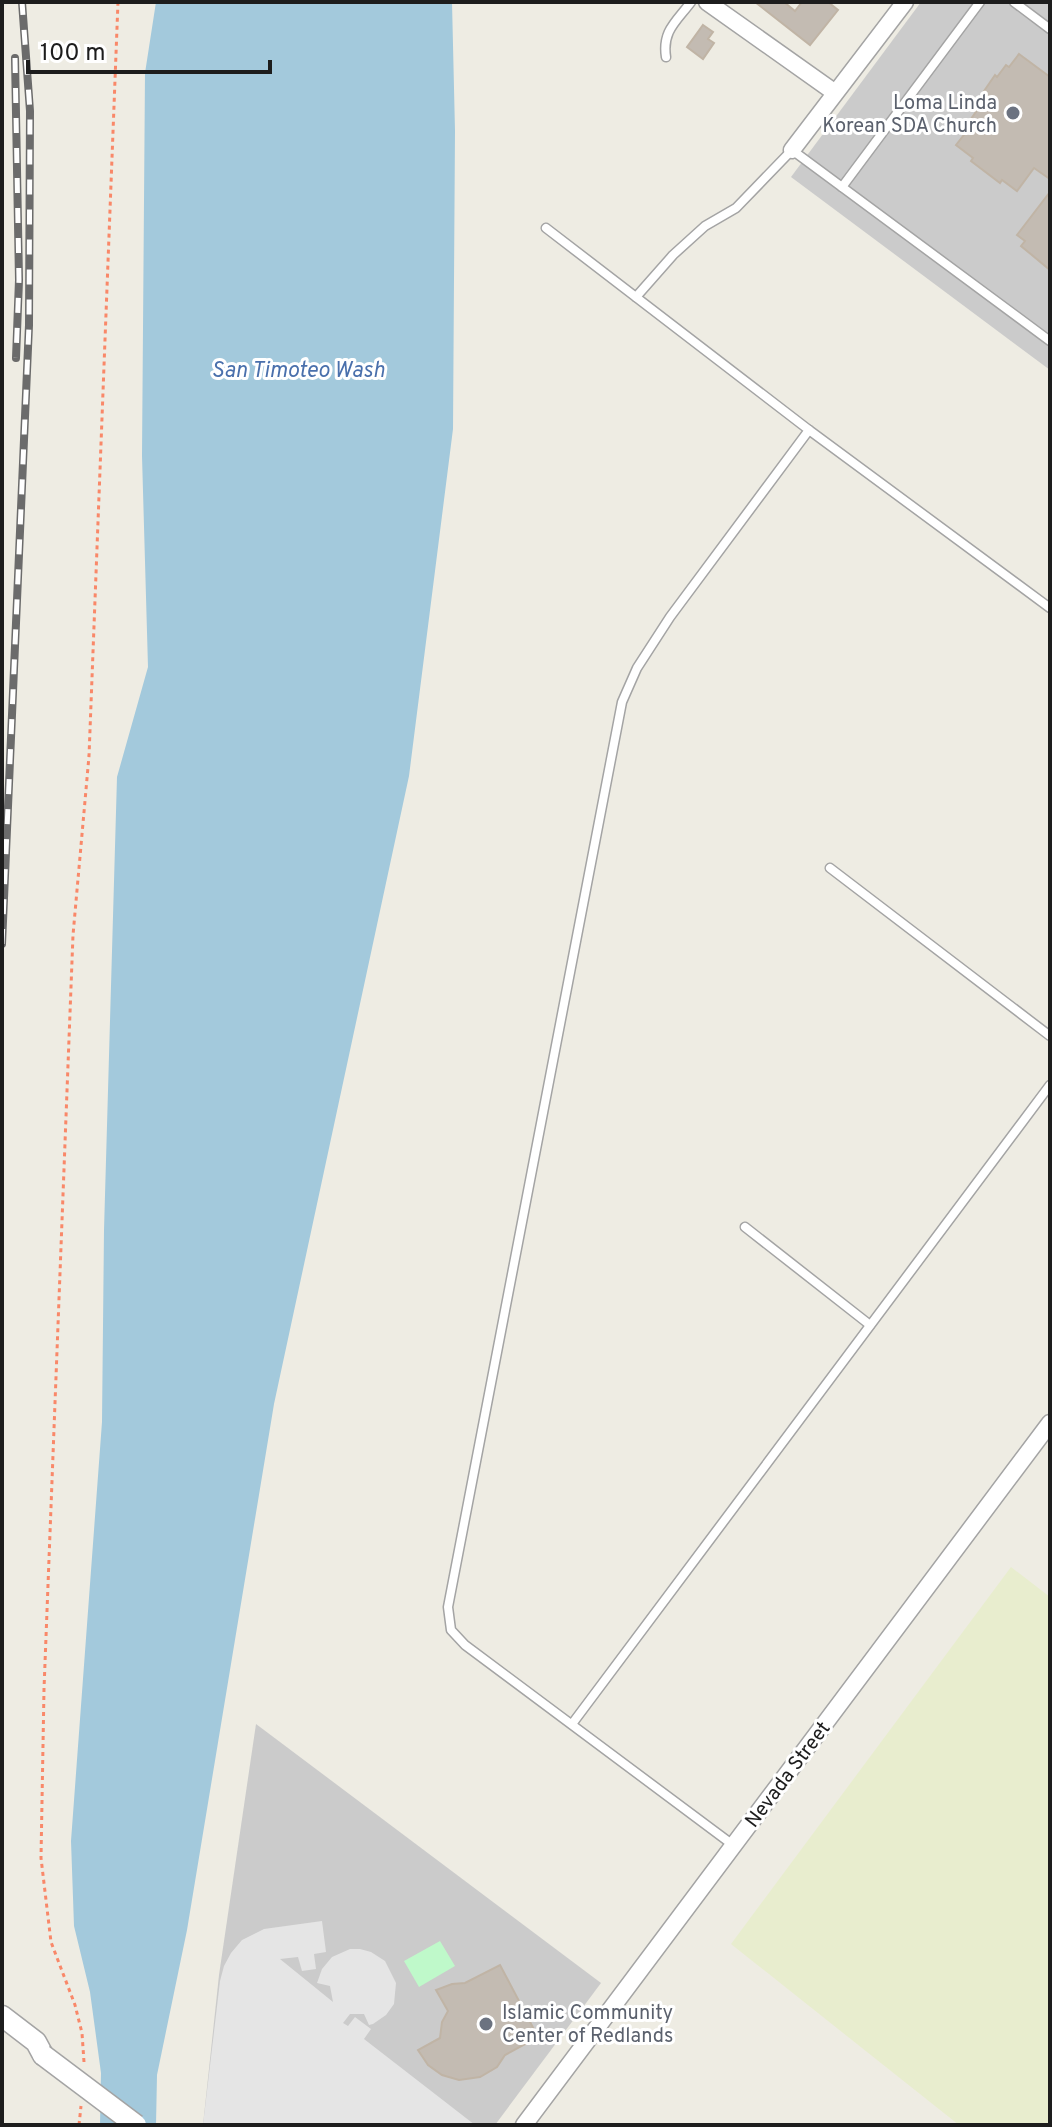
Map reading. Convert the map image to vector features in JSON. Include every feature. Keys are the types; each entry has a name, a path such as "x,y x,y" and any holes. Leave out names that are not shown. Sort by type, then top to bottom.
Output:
{"street":[{"path":"707,2 834,92"},
{"path":"792,150 905,2"},
{"name":"Nevada Street","path":"524,2125 1050,1423"},
{"path":"2,2016 36,2042 43,2055"},
{"path":"2,2029 30,2050 43,2055 136,2125"}],"lane":[{"path":"666,57 666,35 691,2"},
{"path":"842,187 980,2"},
{"path":"1014,2 1050,29"},
{"path":"636,297 673,255 705,226 736,208 792,150 1050,341"},
{"path":"546,228 809,430 1050,608"},
{"path":"733,1845 465,1645 451,1630 448,1607 622,702 637,668 670,617 809,430"},
{"path":"830,868 1050,1036"},
{"path":"572,1724 1050,1085"},
{"path":"745,1227 870,1325"}],"path":[{"path":"84,2061 75,2005 51,1942 41,1858 43,1720 72,967 89,756 118,2"},
{"path":"79,2125 82,2093"}],"shaded area":[{"name":"Loma Linda Korean SDA Church","path":"921,2 1050,2 1050,370 791,177"},
{"name":"Islamic Community Center of Redlands","path":"256,1724 601,1983 495,2125 203,2125 219,1975"},
{"path":"322,1921 326,1952 314,1954 316,1969 302,1971 298,1957 280,1959 333,2002 330,1986 317,1983 322,1969 332,1957 350,1949 360,1949 385,1961 396,1983 394,2004 386,2015 373,2024 369,2025 364,2014 350,2014 343,2023 348,2026 355,2017 371,2029 364,2039 475,2125 203,2125 220,1981 231,1953 242,1940 264,1929"}],"green space":[{"path":"1011,1567 1050,1597 1050,2125 959,2125 731,1944"},
{"path":"440,1941 455,1966 419,1987 404,1961"}],"water":[{"name":"San Timoteo Wash","path":"156,2 452,2 455,131 453,429 409,776 274,1404 187,1930 157,2075 156,2125 100,2125 101,2073 90,1992 74,1926 71,1841 102,1422 104,1230 117,777 148,667 142,456 145,73"}],"building":[{"path":"755,2 784,2 795,11 802,2 828,2 838,10 810,45"},
{"path":"703,25 713,32 708,39 714,43 703,59 687,47"},
{"name":"Loma Linda Korean SDA Church","path":"1019,54 1050,77 1050,179 1034,168 1017,191 1002,180 1000,183 956,145 974,122 971,119 980,106 977,104 995,75 997,77 1006,65 1009,67"},
{"path":"1050,192 1050,270 1021,246 1025,241 1017,235"},
{"name":"Islamic Community Center of Redlands","path":"500,1965 538,2037 505,2055 497,2067 480,2077 459,2080 442,2075 428,2065 418,2050 440,2038 442,2022 448,2011 436,1990 465,1983"}],"railway":[{"path":"2,944 29,325 30,111 22,2"},
{"path":"15,58 19,280 16,358"}],"place":[{"name":"Loma Linda Korean SDA Church","path":"1013,113"},
{"name":"Islamic Community Center of Redlands","path":"486,2024"}]}
